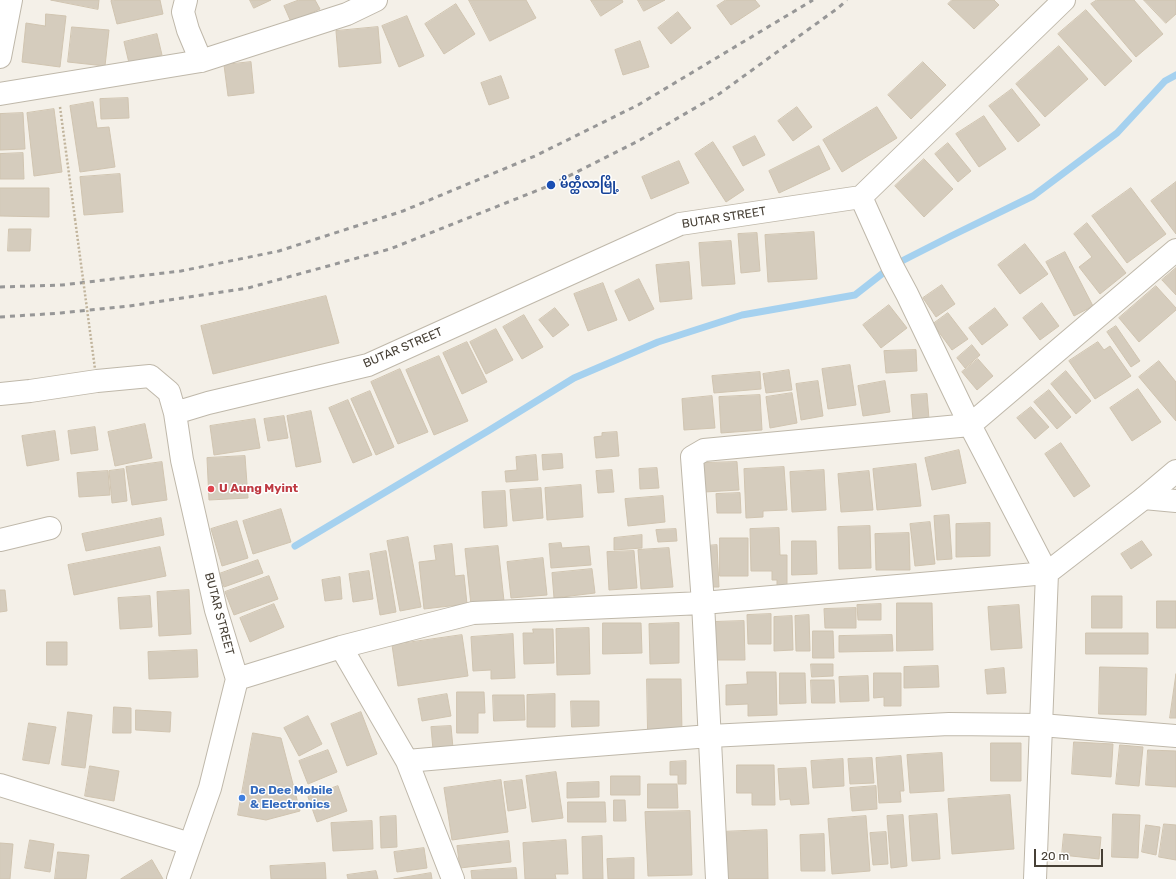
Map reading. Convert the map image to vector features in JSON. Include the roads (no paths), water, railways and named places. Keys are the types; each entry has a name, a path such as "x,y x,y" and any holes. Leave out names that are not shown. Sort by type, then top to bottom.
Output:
{"street":[{"path":"0,57 11,0"},
{"path":"186,0 184,12 186,24 201,61"},
{"path":"0,94 201,61 343,7 376,0"},
{"path":"1035,879 1047,573 970,425 892,266 862,197 1064,0"},
{"name":"BUTAR STREET","path":"237,679 214,602 182,460 175,413 208,403 368,365 680,224 862,197"},
{"path":"717,879 703,602 692,457 704,450 970,425 1176,250"},
{"path":"0,394 97,381 150,376 168,392 175,413"},
{"path":"178,879 210,788 237,679 341,647 473,613 703,602 1047,573 1144,498 1176,471"},
{"path":"1144,498 1176,501"},
{"path":"0,540 50,528"},
{"path":"341,647 407,761 454,879"},
{"path":"407,761 710,736 949,724 1041,725 1176,736"},
{"path":"0,785 190,844"}],"waterway":[{"path":"295,546 574,378 658,342 742,315 855,295 892,266 1033,196 1117,133 1165,81 1176,75"}],"railway":[{"path":"0,287 62,285 181,271 279,251 403,211 535,156 638,105 813,0"},
{"path":"0,317 129,306 248,288 390,249 551,185 640,140 719,94 847,0"}],"place":[{"name":"မိတ္ထီလာမြို့","path":"551,185"},
{"name":"U Aung Myint","path":"211,489"},
{"name":"De Dee Mobile & Electronics","path":"242,798"}]}
